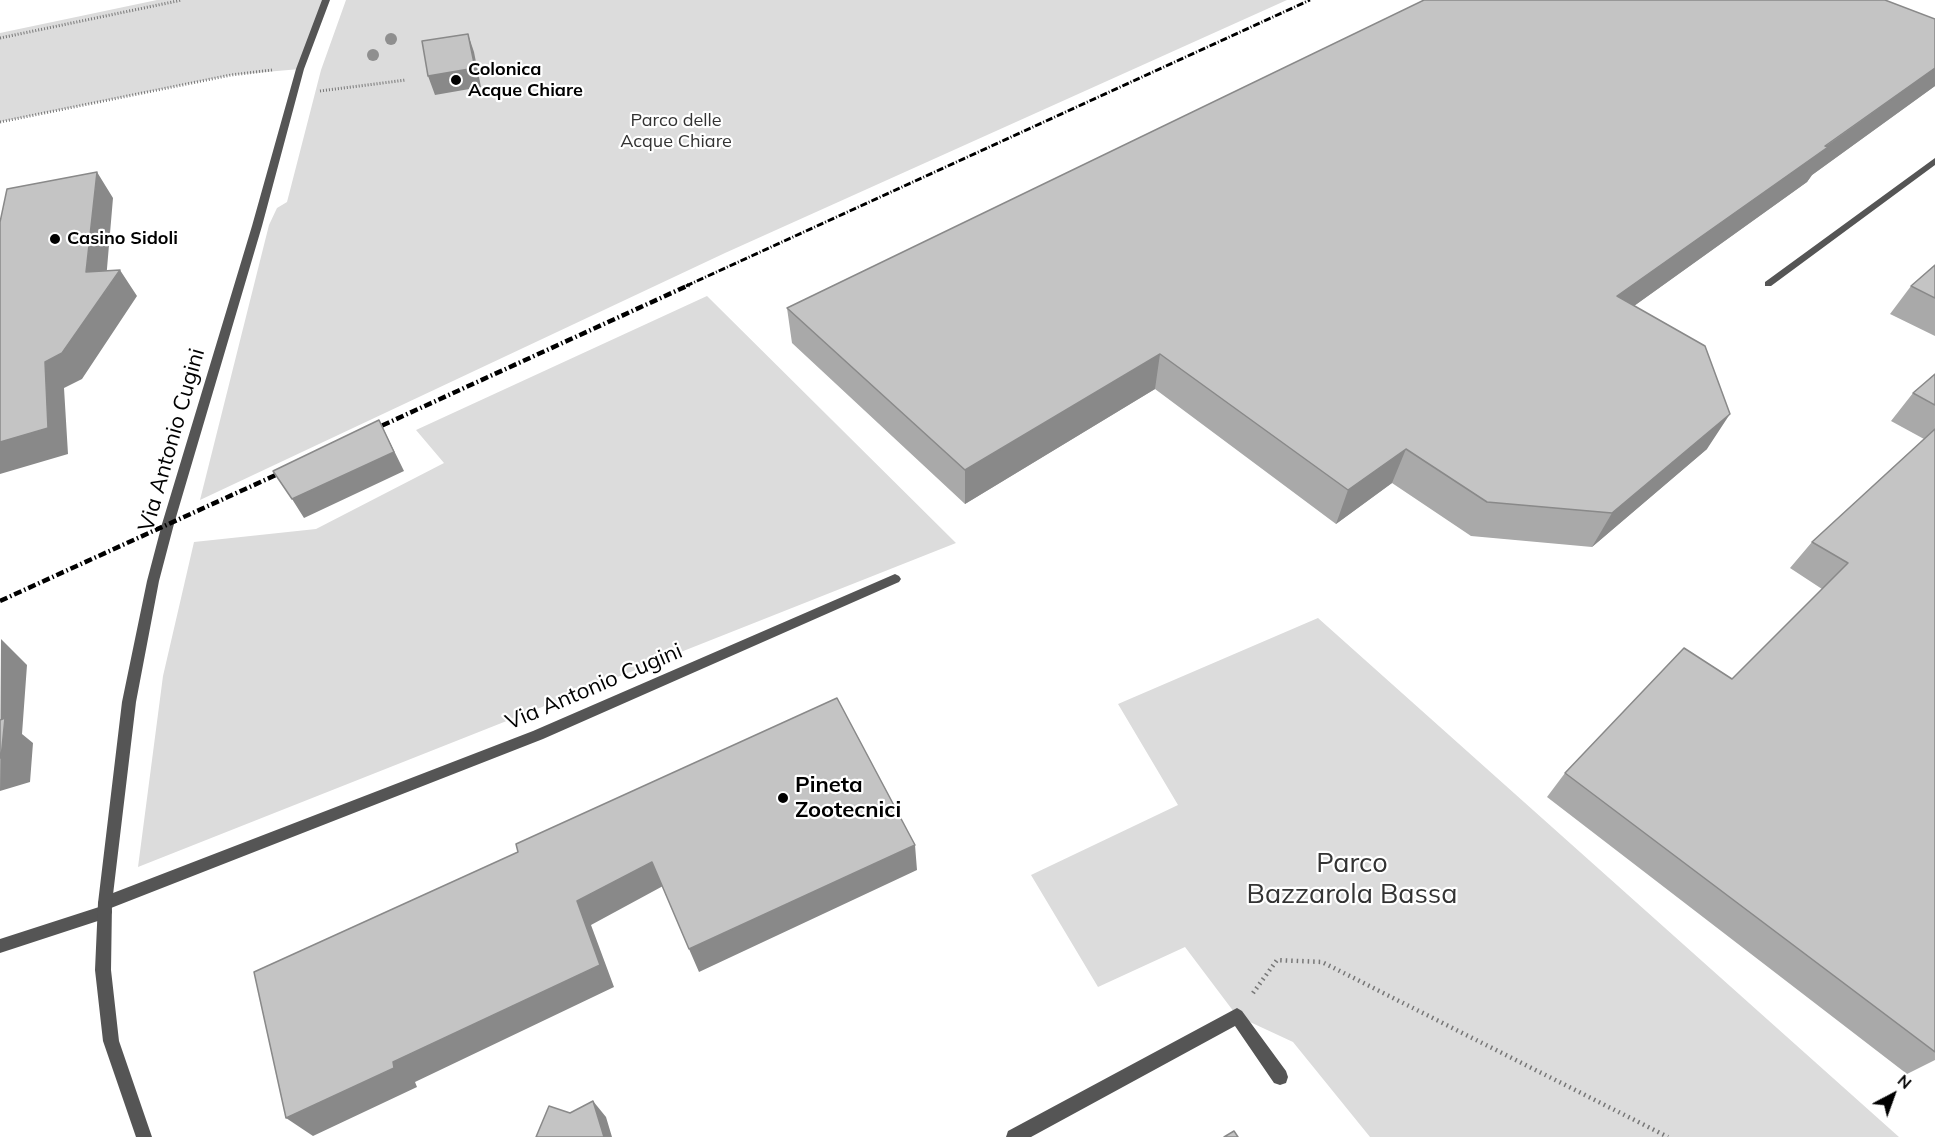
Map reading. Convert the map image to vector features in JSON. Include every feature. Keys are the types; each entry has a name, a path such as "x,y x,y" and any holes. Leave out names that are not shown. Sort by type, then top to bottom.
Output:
{"street":[{"name":"Via Antonio Cugini","path":"144,1137 111,1041 103,970 105,907 129,702 153,581 300,69 326,0"},
{"path":"1767,284 1935,161"},
{"name":"Via Antonio Cugini","path":"105,907 538,735 895,579"},
{"path":"0,946 105,907"},
{"path":"1014,1137 1237,1016 1280,1077"}],"path":[{"path":"0,38 182,0"},
{"path":"0,122 231,75 300,69"},
{"path":"293,95 406,80"},
{"path":"1237,1016 1277,960 1322,962 1668,1137"}],"green space":[{"path":"157,0 324,0 300,69 231,75 0,122 0,33"},
{"name":"Parco delle Acque Chiare","path":"346,0 1287,0 725,253 200,500 269,225 277,208 287,202 321,70"},
{"path":"707,296 956,543 138,867 163,676 194,542 316,529 444,463 416,430"},
{"name":"Parco Bazzarola Bassa","path":"1318,618 1899,1137 1370,1137 1293,1042 1237,1016 1185,947 1098,987 1031,875 1178,805 1118,704"}],"building":[{"path":"1424,0 1885,0 1935,19 1935,68 1825,146 1828,147 1617,296 1705,346 1730,414 1612,513 1487,502 1406,449 1348,490 1160,354 965,470 787,308"},
{"path":"468,34 475,68 428,76 422,41"},
{"path":"97,172 86,272 120,270 62,353 45,362 48,428 0,442 0,222 7,189"},
{"path":"1935,265 1935,298 1911,286"},
{"path":"1935,374 1935,405 1913,393"},
{"path":"379,420 394,452 292,499 273,471"},
{"path":"1935,429 1935,1052 1565,773 1684,648 1732,679 1848,563 1812,542"},
{"path":"837,698 915,845 689,949 652,862 577,901 600,965 393,1062 394,1068 286,1118 254,972 518,852 516,844"},
{"path":"5,718 1,758 0,758 0,720"},
{"path":"593,1101 604,1137 536,1137 549,1106 570,1113"},
{"path":"1234,1131 1238,1137 1224,1137"}],"railway":[{"path":"686,286 1310,0"},
{"path":"368,432 689,285"},
{"path":"0,601 289,469"}],"place":[{"name":"Colonica Acque Chiare","path":"456,80"},
{"name":"Casino Sidoli","path":"55,239"},
{"name":"Pineta Zootecnici","path":"783,798"}]}
